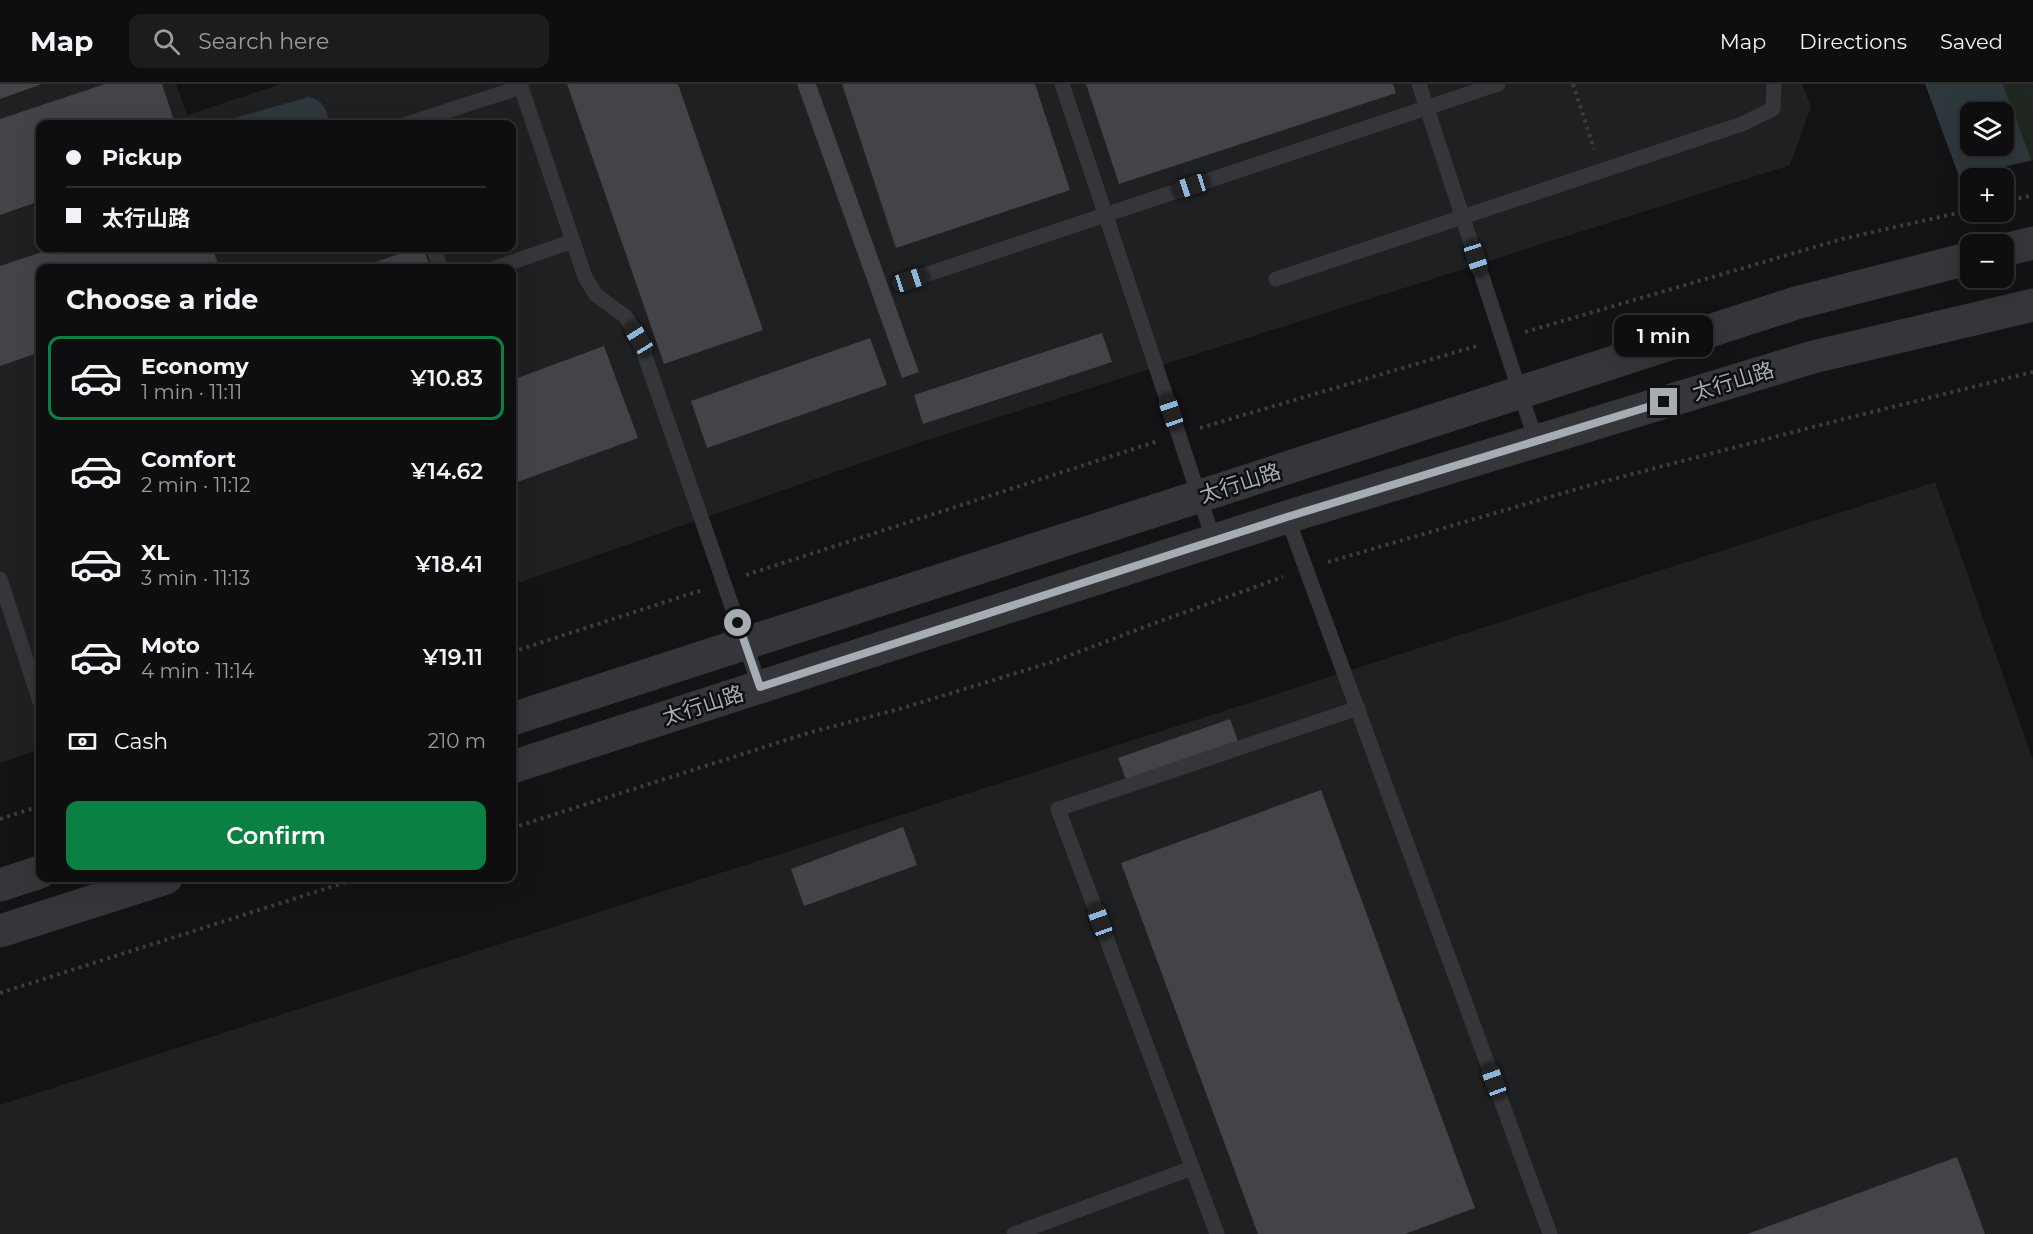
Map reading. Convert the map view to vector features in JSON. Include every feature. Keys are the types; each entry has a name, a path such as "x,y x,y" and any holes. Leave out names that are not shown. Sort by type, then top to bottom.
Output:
{"street":[{"path":"2014,248 2033,243"},
{"name":"太行山路","path":"516,718 1796,303 1960,261"},
{"name":"太行山路","path":"516,766 1287,517 1536,441 1813,357 2033,304"},
{"path":"0,885 36,873"},
{"path":"0,931 103,892 148,882"}],"lane":[{"path":"1062,84 1214,541"},
{"path":"1419,84 1536,441"},
{"path":"910,280 1498,84"},
{"path":"1276,279 1742,124 1773,109 1774,84"},
{"path":"419,120 521,87 585,277 596,295 625,316 639,339 760,687"},
{"path":"507,264 573,241"},
{"path":"1287,517 1550,1234"},
{"path":"0,579 36,690"},
{"path":"1217,1234 1058,809 1358,708"},
{"path":"1014,1234 1192,1168"}],"path":[{"path":"1573,84 1602,171"},
{"path":"2014,200 2033,195"},
{"path":"516,651 1179,434 1842,239 1960,212"},
{"path":"516,827 808,733 903,708 1052,662 1307,568 1594,484 2033,372"},
{"path":"0,819 36,807"},
{"path":"0,993 347,882"}],"shaded area":[{"path":"0,84 176,84 187,115 281,84 1802,84 1811,107 1790,165 921,442 516,584 516,264 36,264 36,750 0,763"},
{"path":"1925,84 2003,84 2010,102 1960,102 1960,156 2014,156 2014,113 2033,164 2014,239 2014,234 2004,234 2004,222 2014,222 2014,168 1960,168 1960,179"},
{"path":"2003,84 2033,84 2033,164 2014,113 2014,102 2010,102"},
{"path":"309,97 321,103 329,120 228,120"},
{"path":"1935,482 2033,760 2033,1234 0,1234 0,1105"}],"pier":[{"path":"2033,160 2033,382 2030,380 1997,288 2014,288 2014,234 1977,234 1973,222 2014,222 2014,168 1999,168"},
{"path":"1960,177 1960,189 1956,178"}],"building":[{"path":"0,84 42,84 0,99"},
{"path":"105,84 162,84 174,120 36,120 36,202 0,215 0,119"},
{"path":"567,84 678,84 763,330 664,364"},
{"path":"797,84 816,84 919,372 902,378"},
{"path":"842,84 1035,84 1070,190 896,248"},
{"path":"1086,84 1393,84 1396,93 1119,184"},
{"path":"42,252 214,252 218,264 36,264 36,353 0,366 0,266"},
{"path":"404,252 425,252 429,264 370,264"},
{"path":"1102,333 1112,362 923,424 914,395"},
{"path":"870,338 887,385 707,448 691,401"},
{"path":"604,346 638,438 516,483 516,379"},
{"path":"1230,719 1238,741 1126,780 1118,758"},
{"path":"1321,790 1475,1208 1405,1234 1258,1234 1121,863"},
{"path":"903,827 917,865 804,906 791,869"},
{"path":"1957,1157 1985,1234 1747,1234"}],"route":[{"path":"738,623 760,687 1287,517 1664,402"}]}
